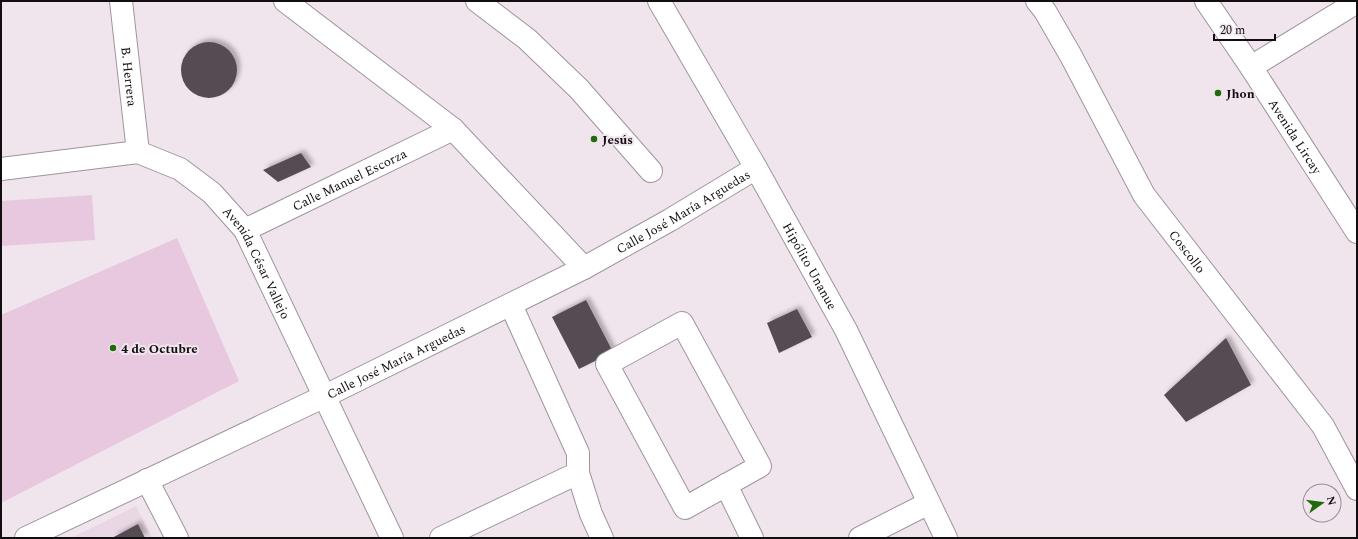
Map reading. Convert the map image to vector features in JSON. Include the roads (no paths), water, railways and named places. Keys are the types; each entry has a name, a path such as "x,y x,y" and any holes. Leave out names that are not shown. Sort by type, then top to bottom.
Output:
{"street":[{"name":"B. Herrera","path":"120,1 138,152"},
{"path":"286,1 454,129 584,268"},
{"path":"477,1 527,39 574,84 651,171"},
{"name":"Hipólito Unanue","path":"659,1 756,168 846,330 946,538"},
{"name":"Coscollo","path":"1037,1 1045,11 1071,56 1144,195 1324,426 1357,490"},
{"name":"Avenida Lircay","path":"1206,1 1251,67 1357,232"},
{"path":"1251,67 1357,2"},
{"name":"Calle Manuel Escorza","path":"245,230 454,129"},
{"path":"1,169 138,152"},
{"name":"Avenida César Vallejo","path":"138,152 185,173 212,193 245,230 392,538"},
{"name":"Calle José María Arguedas","path":"26,538 323,396 584,268 670,220 756,168"},
{"path":"511,305 578,453 578,473 591,514 602,538"},
{"path":"682,323 760,466 726,485 686,508 607,364 682,323"},
{"path":"441,538 578,473"},
{"path":"147,480 177,538"},
{"path":"726,485 752,538"},
{"path":"860,538 929,503"}],"place":[{"name":"Jhon","path":"1218,93"},
{"name":"Jesús","path":"594,139"},
{"name":"4 de Octubre","path":"113,348"}]}
